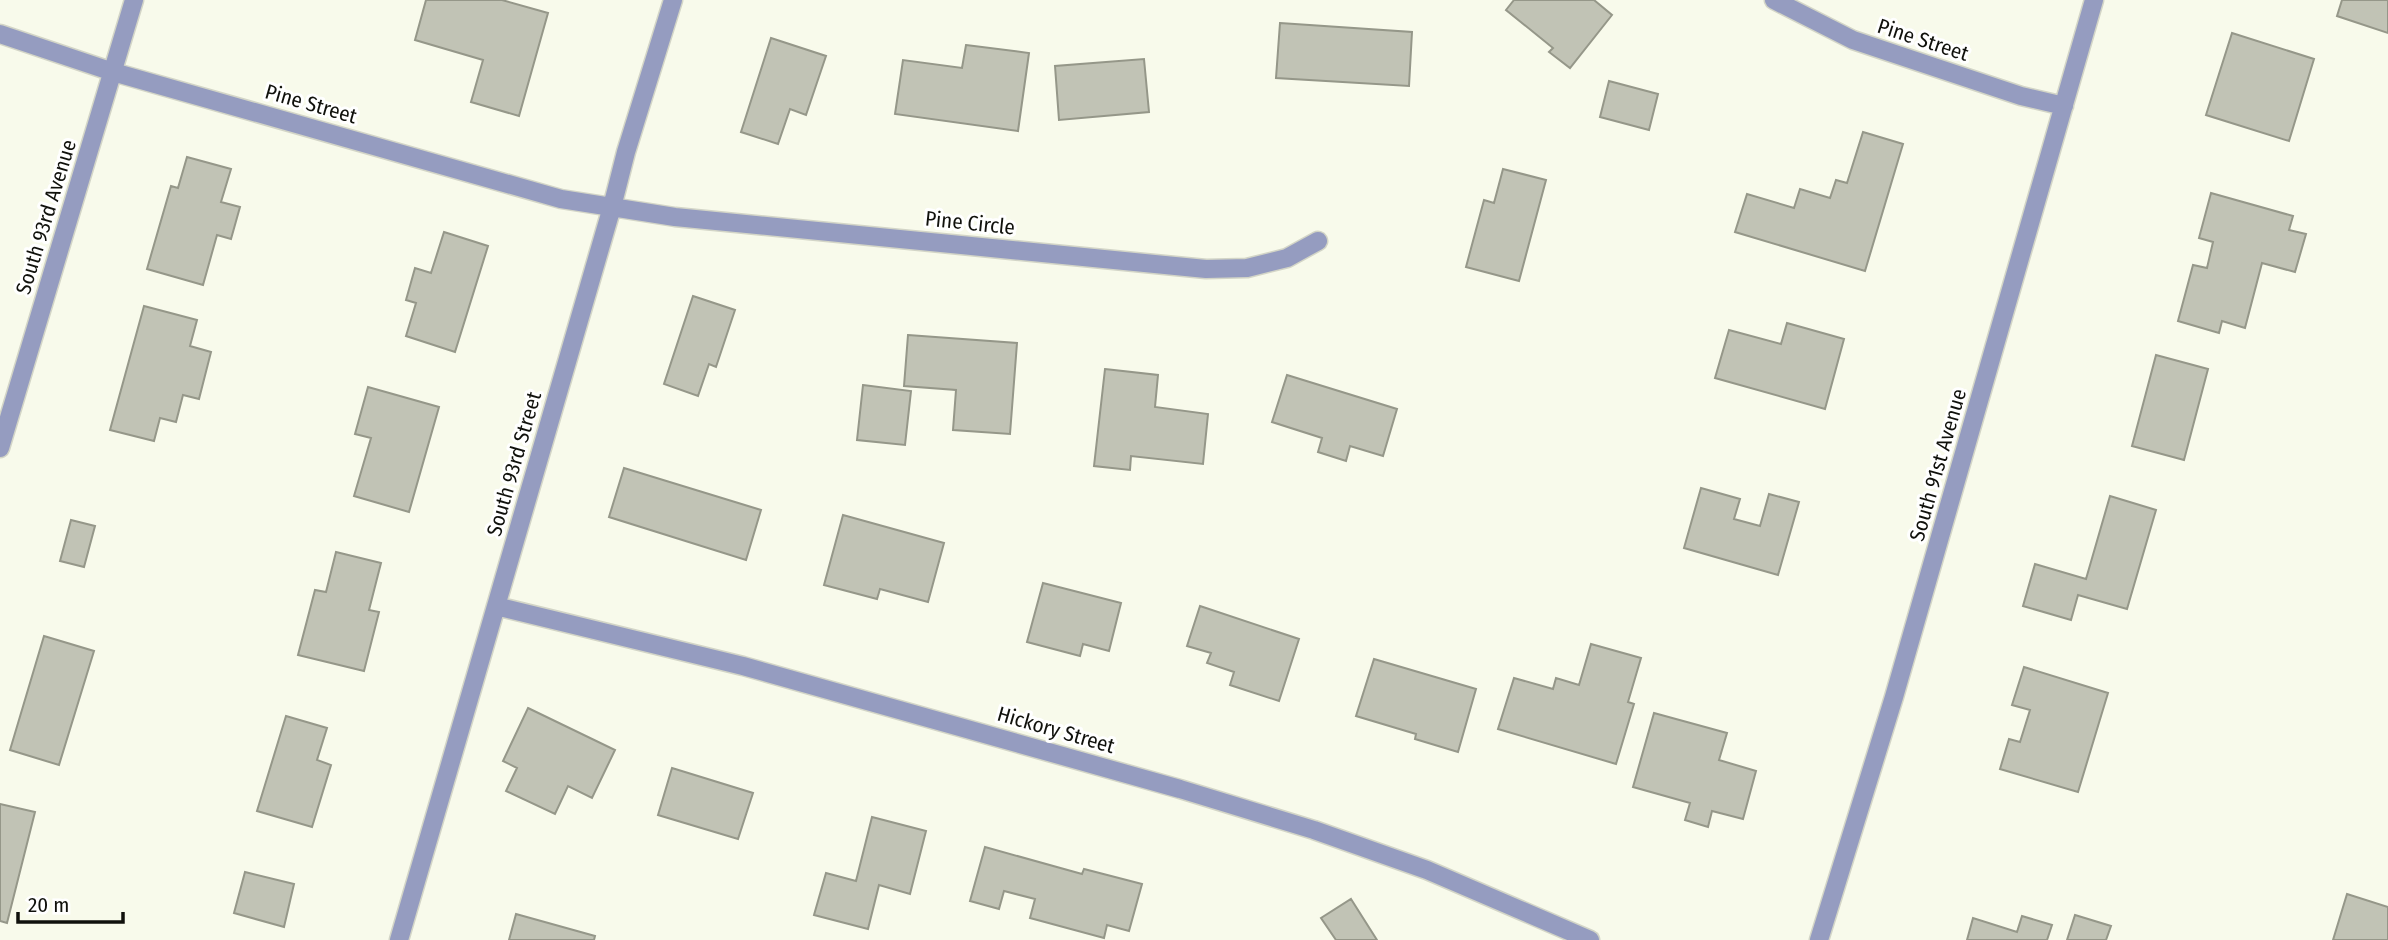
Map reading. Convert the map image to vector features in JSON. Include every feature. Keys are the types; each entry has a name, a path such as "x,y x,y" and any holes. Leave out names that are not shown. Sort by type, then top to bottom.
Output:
{"street":[{"name":"South 93rd Avenue","path":"0,448 134,0"},
{"name":"South 93rd Street","path":"399,940 626,152 673,0"},
{"name":"Pine Street","path":"1774,0 1853,40 2021,96 2064,106"},
{"name":"South 91st Avenue","path":"1818,940 1894,697 2094,0"},
{"name":"Pine Street","path":"0,34 113,72 561,199 612,207"},
{"name":"Pine Circle","path":"612,207 675,217 1206,269 1247,268 1287,258 1318,241"},
{"name":"Hickory Street","path":"496,606 743,666 1180,789 1300,826 1427,870 1590,940"}],"building":[{"path":"426,0 502,0 548,13 519,116 471,102 483,60 415,40"},
{"path":"1514,0 1594,0 1612,15 1570,68 1549,52 1553,48 1506,10"},
{"path":"2342,0 2388,0 2388,33 2337,16"},
{"path":"1280,23 1412,32 1409,86 1276,78"},
{"path":"2232,33 2314,59 2289,141 2206,115"},
{"path":"771,38 826,56 806,115 790,109 778,144 741,132"},
{"path":"966,45 1029,53 1018,131 895,114 903,60 962,68"},
{"path":"1144,59 1149,112 1059,120 1055,66"},
{"path":"1609,81 1658,94 1649,130 1600,117"},
{"path":"1863,132 1903,144 1865,271 1735,232 1747,194 1794,208 1800,189 1830,198 1836,180 1847,183"},
{"path":"187,157 231,169 221,202 240,207 231,239 217,235 203,285 147,269 171,186 178,188"},
{"path":"1503,169 1546,180 1519,281 1466,267 1484,200 1494,203"},
{"path":"2211,193 2293,216 2289,230 2306,234 2295,272 2262,263 2245,328 2222,321 2219,333 2178,321 2193,265 2207,268 2213,242 2199,238"},
{"path":"444,232 488,246 455,352 406,336 416,303 406,300 415,268 431,273"},
{"path":"693,296 735,310 716,367 709,364 698,396 664,384"},
{"path":"144,306 197,320 190,346 211,352 199,399 183,395 176,422 160,418 154,441 110,430"},
{"path":"1787,323 1844,339 1825,409 1715,378 1729,330 1781,344"},
{"path":"908,335 1017,343 1010,434 953,430 956,390 904,386"},
{"path":"2156,355 2208,369 2184,460 2132,446"},
{"path":"1105,369 1158,375 1155,407 1208,414 1203,464 1131,456 1130,470 1094,466"},
{"path":"1287,375 1397,409 1383,456 1350,446 1346,461 1318,452 1322,438 1272,422"},
{"path":"863,385 911,391 905,445 857,440"},
{"path":"368,387 439,407 409,512 354,496 371,438 355,434"},
{"path":"624,468 761,510 746,560 609,517"},
{"path":"1701,488 1740,499 1734,519 1760,526 1769,494 1799,502 1778,575 1684,548"},
{"path":"2110,496 2156,510 2127,609 2078,595 2071,620 2023,606 2035,564 2086,579"},
{"path":"843,515 944,543 928,602 880,589 877,599 824,585"},
{"path":"71,520 95,526 84,567 60,561"},
{"path":"336,552 381,563 369,610 379,612 364,671 298,655 315,590 326,592"},
{"path":"1043,583 1121,603 1109,651 1083,644 1080,656 1027,642"},
{"path":"1200,606 1299,639 1279,701 1230,685 1234,672 1207,663 1211,653 1187,646"},
{"path":"44,636 94,651 59,765 10,750"},
{"path":"1591,644 1641,658 1628,702 1634,704 1616,764 1498,729 1514,678 1553,689 1556,678 1579,685"},
{"path":"1374,659 1476,689 1458,752 1415,739 1416,734 1356,716"},
{"path":"2024,667 2108,693 2078,792 2000,769 2009,739 2020,742 2030,710 2012,705"},
{"path":"528,708 615,750 592,798 568,786 555,814 506,791 517,768 503,761"},
{"path":"1654,713 1727,733 1719,760 1756,771 1743,819 1712,811 1708,827 1685,820 1690,803 1633,787"},
{"path":"286,716 327,728 317,760 331,765 312,827 257,811"},
{"path":"672,768 753,793 738,839 658,815"},
{"path":"0,804 35,812 7,923 0,921"},
{"path":"872,817 926,831 910,894 879,885 868,929 814,915 826,873 856,881"},
{"path":"985,847 1082,874 1084,869 1142,884 1129,931 1107,925 1104,938 1030,918 1035,899 1004,891 999,909 970,901"},
{"path":"245,872 294,884 284,927 234,913"},
{"path":"2347,894 2388,907 2388,940 2333,940"},
{"path":"1351,899 1377,940 1336,940 1321,918"},
{"path":"516,914 595,936 594,940 509,940"},
{"path":"2075,915 2111,926 2106,940 2067,940"},
{"path":"2022,916 2052,925 2047,940 1967,940 1973,918 2017,932"}]}
